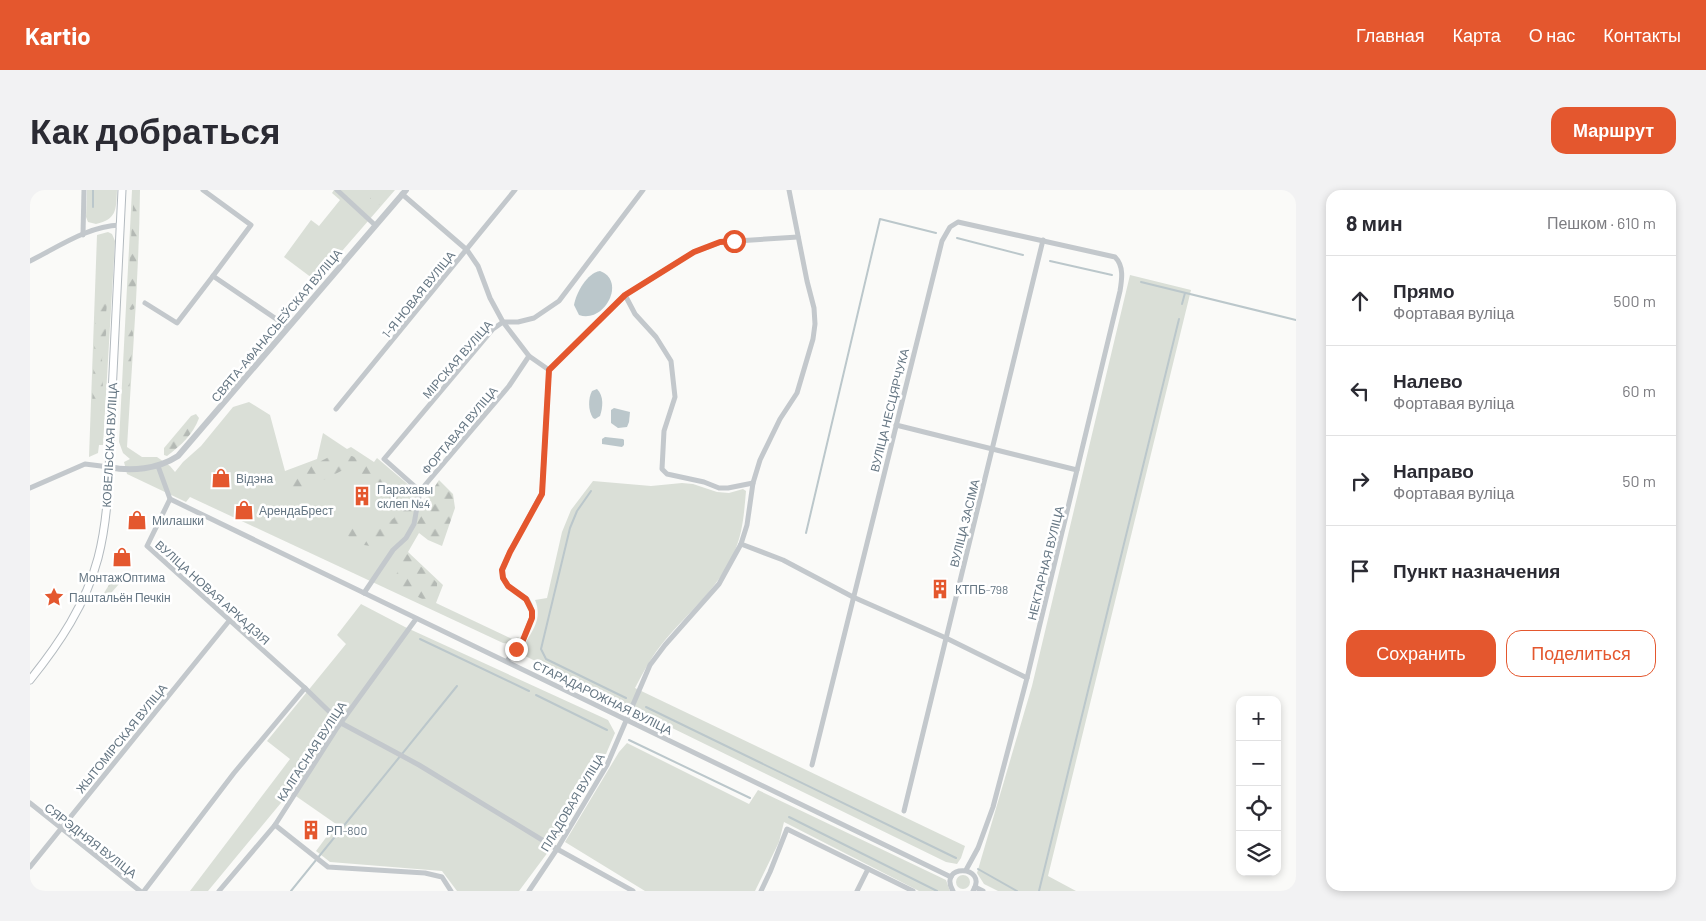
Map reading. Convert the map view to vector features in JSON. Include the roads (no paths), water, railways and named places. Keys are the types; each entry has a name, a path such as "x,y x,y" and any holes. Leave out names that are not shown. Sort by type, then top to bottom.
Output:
{"main road":[{"name":"КОВЕЛЬСКАЯ ВУЛІЦА","path":"30,680 52,652 77,612 89,586 98,558 104,525 109,467 122,190"}],"street":[{"path":"83,235 84,190"},
{"path":"146,303 177,323 251,225 203,190"},
{"path":"338,190 375,225"},
{"name":"1-Я НОВАЯ ВУЛІЦА","path":"336,409 516,190"},
{"name":"МІРСКАЯ ВУЛІЦА","path":"420,491 384,459 493,329 503,322 518,322 534,318 547,311 559,301 643,190"},
{"name":"ПЛАДОВАЯ ВУЛІЦА","path":"529,891 557,849 607,765 650,665 665,645 719,584 741,544 747,525 753,483 760,460 780,419 798,393 813,339 815,324 814,308 789,190"},
{"path":"404,192 467,250 478,266 490,298 503,322 529,356 549,370"},
{"name":"СВЯТА-АФАНАСЬЕЎСКАЯ ВУЛІЦА","path":"158,466 178,456 188,446 404,192"},
{"name":"ВУЛІЦА НЕСЦЯРЧУКА","path":"812,765 942,241 950,227 958,222 1115,257"},
{"path":"30,261 103,227 120,225"},
{"path":"507,661 523,640 532,618 530,604 508,586 503,578 502,570 542,494 549,370 625,295 694,252 720,242 798,237"},
{"name":"ВУЛІЦА ЗАСІМА","path":"904,811 1043,240"},
{"name":"НЕКТАРНАЯ ВУЛІЦА","path":"966,870 978,848 993,807 1078,470 1120,291 1120,264 1115,257"},
{"path":"213,276 288,327"},
{"path":"625,295 635,314 656,337 671,361 675,397 664,431 662,469 666,474 704,482 719,488 753,483"},
{"name":"ФОРТАВАЯ ВУЛІЦА","path":"364,593 393,550 406,538 414,524 420,491 509,386 529,356"},
{"path":"896,425 1078,470"},
{"path":"30,488 85,464 120,469 158,466 170,499"},
{"name":"СТАРАДАРОЖНАЯ ВУЛІЦА","path":"170,499 951,877"},
{"name":"ВУЛІЦА НОВАЯ АРКАДЗІЯ","path":"170,499 147,546 305,688 341,723 419,765 557,849 633,891"},
{"path":"741,544 783,560 854,597 946,638 1027,678"},
{"name":"КАЛГАСНАЯ ВУЛІЦА","path":"219,891 275,825 341,723 416,619"},
{"name":"ЖЫТОМІРСКАЯ ВУЛІЦА","path":"30,867 229,621"},
{"path":"142,891 234,773 305,688"},
{"name":"СЯРЭДНЯЯ ВУЛІЦА","path":"30,804 142,891"},
{"path":"275,825 328,867 426,873 442,877 451,891"},
{"path":"761,891 787,829 912,891"},
{"path":"857,891 868,869"},
{"path":"953,891 950,884 951,877 958,870 966,870 974,875 976,882 974,889 982,891"}],"waterway":[{"path":"93,190 93,207"},
{"path":"806,533 880,219 936,233"},
{"path":"957,238 1023,255"},
{"path":"1050,261 1112,275"},
{"path":"1141,282 1296,320"},
{"path":"1182,304 1185,293"},
{"path":"1039,891 1179,319"},
{"path":"591,491 577,511 570,528 541,649 546,659 626,698"},
{"path":"420,639 529,691"},
{"path":"291,891 457,686"},
{"path":"536,695 607,730"},
{"path":"646,707 956,858"},
{"path":"629,740 750,798"},
{"path":"789,817 937,891"},
{"path":"978,869 1017,891"}],"place":[{"name":"Відэна","path":"221,478"},
{"name":"Парахавы склеп №4","path":"362,496"},
{"name":"АрендаБрест","path":"244,510"},
{"name":"Милашки","path":"137,520"},
{"name":"МонтажОптима","path":"122,557"},
{"name":"КТПБ-798","path":"940,589"},
{"name":"Паштальён Печкін","path":"54,597"},
{"name":"РП-800","path":"311,830"}]}
